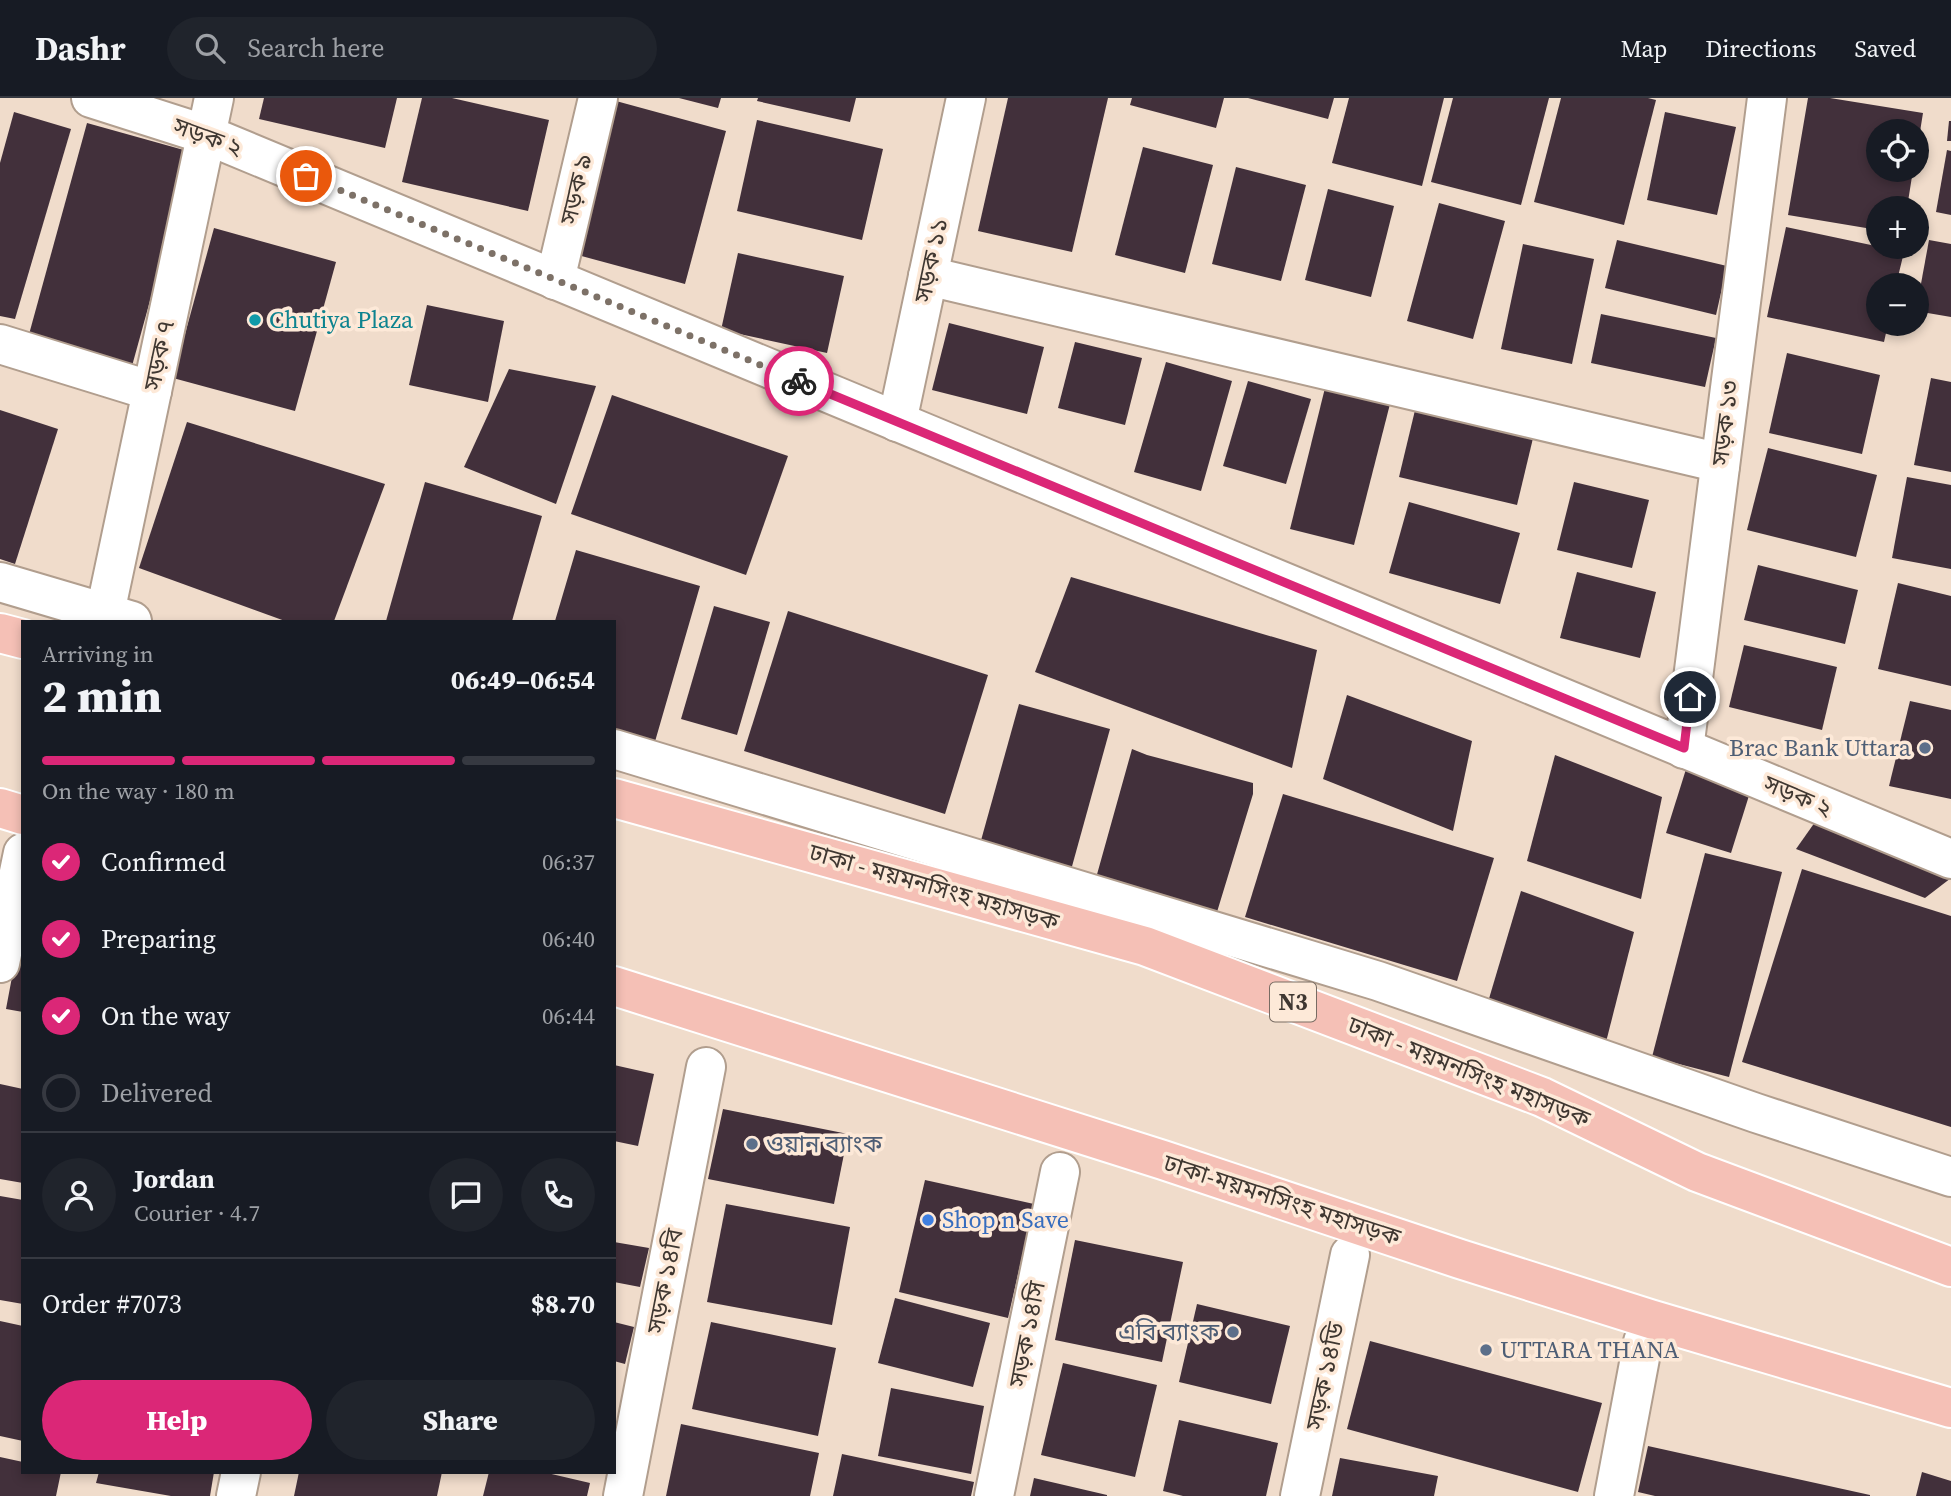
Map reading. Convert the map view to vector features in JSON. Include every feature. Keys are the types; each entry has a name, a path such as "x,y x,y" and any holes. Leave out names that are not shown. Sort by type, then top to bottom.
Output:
{"highway":[{"path":"0,633 21,638"},
{"name":"ঢাকা - ময়মনসিংহ মহাসড়ক","path":"616,799 1145,946 1542,1097 1697,1172 1951,1267"},
{"path":"0,808 21,814"},
{"name":"ঢাকা-ময়মনসিংহ মহাসড়ক","path":"616,987 1650,1319 1951,1408"}],"street":[{"name":"সড়ক ২","path":"91,98 206,135 1951,859"},
{"name":"সড়ক ৭","path":"118,617 152,391 214,98"},
{"name":"সড়ক ৯","path":"555,280 598,98"},
{"name":"সড়ক ১১","path":"897,422 966,98"},
{"name":"সড়ক ১৩","path":"1684,748 1767,98"},
{"path":"928,276 1708,460 1720,466"},
{"path":"0,344 152,391"},
{"path":"0,582 118,617"},
{"path":"616,750 1378,981 1756,1113 1951,1177"},
{"path":"0,963 21,863"},
{"name":"সড়ক ১৪বি","path":"624,1496 706,1066"},
{"name":"সড়ক ১৪সি","path":"994,1496 1060,1172"},
{"name":"সড়ক ১৪ডি","path":"1300,1496 1350,1255"},
{"path":"1614,1496 1643,1342"},
{"path":"236,1496 241,1474"}],"building":[{"path":"264,98 397,98 385,148 259,119"},
{"path":"422,98 452,98 549,120 528,211 402,182"},
{"path":"605,98 726,131 685,284 563,251"},
{"path":"679,98 721,98 718,108"},
{"path":"758,98 856,98 850,122 757,101"},
{"path":"1008,98 1108,98 1072,252 978,231"},
{"path":"1132,98 1224,98 1216,128 1130,105"},
{"path":"1248,98 1334,98 1328,119"},
{"path":"1349,98 1444,98 1422,186 1332,163"},
{"path":"1453,98 1549,98 1521,205 1431,182"},
{"path":"1561,98 1656,100 1624,225 1534,202"},
{"path":"1808,98 1830,98 1923,113 1922,119 1866,119 1866,182 1911,182 1909,196 1866,196 1866,228 1788,215"},
{"path":"14,112 71,129 15,319 0,316 0,163"},
{"path":"1665,112 1736,127 1717,215 1647,200"},
{"path":"757,120 883,149 862,240 737,211"},
{"path":"1949,121 1951,141 1947,141"},
{"path":"87,123 191,152 132,366 28,338"},
{"path":"1143,147 1213,165 1185,273 1115,255"},
{"path":"1947,150 1951,151 1951,215 1936,212"},
{"path":"1236,167 1306,185 1281,281 1212,264"},
{"path":"1328,189 1394,206 1371,297 1305,280"},
{"path":"1439,203 1505,221 1473,339 1407,321"},
{"path":"1786,227 1866,244 1866,259 1902,259 1899,273 1866,273 1866,336 1885,336 1884,342 1767,317"},
{"name":"Chutiya Plaza","path":"214,228 336,262 295,411 173,378"},
{"path":"1617,240 1727,266 1716,315 1605,288"},
{"path":"1929,240 1951,244 1951,317 1929,313 1929,273 1923,273 1926,259 1929,259"},
{"path":"1523,244 1594,259 1572,364 1501,349"},
{"path":"738,253 844,276 827,353 721,330"},
{"path":"427,305 504,321 488,402 409,385"},
{"path":"1601,314 1716,338 1705,387 1591,363"},
{"path":"949,323 1044,347 1027,414 932,390"},
{"path":"1075,342 1142,358 1125,425 1058,408"},
{"path":"1787,353 1880,375 1862,454 1769,433"},
{"path":"1166,362 1232,381 1201,491 1134,472"},
{"path":"509,369 596,386 556,504 464,467"},
{"path":"1931,378 1951,382 1951,472 1914,465"},
{"path":"1248,381 1311,399 1286,484 1223,466"},
{"path":"1325,388 1390,404 1354,545 1290,529"},
{"path":"612,395 788,456 746,575 571,514"},
{"path":"1416,406 1534,434 1517,505 1399,477"},
{"path":"0,410 58,429 15,564 0,559"},
{"path":"187,422 385,484 334,620 282,620 139,568"},
{"path":"1768,448 1877,475 1856,557 1747,530"},
{"path":"1907,477 1951,485 1951,569 1892,558"},
{"path":"425,482 542,516 512,620 386,620"},
{"path":"1574,482 1649,500 1632,568 1557,550"},
{"path":"1409,502 1520,533 1500,604 1389,573"},
{"path":"576,550 700,586 654,745 616,735 616,620 555,620"},
{"path":"1758,565 1858,590 1845,644 1744,620"},
{"path":"1577,572 1656,592 1640,658 1560,638"},
{"path":"1071,577 1317,650 1292,768 1035,672"},
{"path":"1898,583 1951,596 1951,686 1878,669"},
{"path":"714,606 770,622 737,735 681,719"},
{"path":"788,611 988,675 945,814 744,751"},
{"path":"1744,645 1837,667 1822,730 1729,707"},
{"path":"1347,695 1472,741 1453,831 1323,779"},
{"name":"Brac Bank Uttara","path":"1910,701 1951,710 1951,799 1889,786"},
{"path":"1019,704 1110,729 1071,870 980,844"},
{"path":"1132,749 1253,783 1253,794 1217,912 1096,878"},
{"path":"1555,755 1662,797 1641,899 1527,861"},
{"path":"1687,766 1752,786 1731,853 1666,833"},
{"path":"1283,794 1494,858 1457,981 1245,917"},
{"path":"1820,815 1951,874 1951,878 1925,898 1796,849"},
{"path":"1705,853 1782,872 1729,1077 1652,1057"},
{"path":"1802,869 1951,916 1951,1127 1742,1062"},
{"path":"1521,891 1634,932 1605,1046 1488,1002"},
{"path":"21,929 21,1012 6,1009"},
{"path":"616,1065 654,1074 638,1146 616,1141"},
{"path":"0,1084 21,1089 21,1183 0,1179"},
{"path":"723,1109 848,1134 834,1204 708,1179"},
{"path":"925,1180 1034,1204 1008,1318 899,1292"},
{"path":"0,1196 21,1200 21,1304 0,1300"},
{"path":"726,1204 850,1227 832,1325 707,1302"},
{"path":"1075,1240 1183,1262 1162,1362 1055,1340"},
{"path":"616,1242 649,1248 640,1287 616,1282"},
{"path":"895,1298 990,1323 973,1387 878,1363"},
{"path":"1197,1304 1290,1326 1271,1404 1179,1382"},
{"path":"0,1321 21,1326 21,1441 0,1436"},
{"path":"616,1322 634,1327 625,1364 616,1362"},
{"path":"711,1322 836,1348 818,1436 692,1409"},
{"path":"1370,1341 1602,1403 1578,1492 1347,1429"},
{"path":"1063,1363 1157,1385 1135,1477 1041,1455"},
{"path":"891,1388 984,1406 971,1474 878,1456"},
{"path":"1179,1420 1278,1443 1266,1496 1183,1496 1163,1491"},
{"path":"681,1424 819,1453 810,1496 666,1496"},
{"path":"1648,1446 1870,1496 1655,1496 1638,1492"},
{"path":"842,1454 974,1482 971,1496 833,1496"},
{"path":"0,1457 21,1462 21,1474 61,1474 56,1496 0,1496"},
{"path":"1340,1458 1438,1476 1434,1496 1332,1496"},
{"path":"1922,1472 1951,1481 1951,1496 1916,1496"},
{"path":"98,1474 214,1474 210,1496 171,1496 96,1483"},
{"path":"299,1474 442,1474 437,1496 294,1496"},
{"path":"488,1474 552,1474 590,1483 587,1496 483,1496"},
{"path":"1034,1478 1107,1495 1107,1496 1030,1496"}],"way so far":[{"path":"306,176 799,381"}],"place":[{"name":"Chutiya Plaza","path":"255,320"},
{"name":"Brac Bank Uttara","path":"1925,748"},
{"name":"ওয়ান ব্যাংক","path":"752,1144"},
{"name":"Shop n Save","path":"928,1220"},
{"name":"এবি ব্যাংক","path":"1233,1332"},
{"name":"UTTARA THANA","path":"1486,1350"}],"route":[{"path":"799,381 1684,748 1690,697"}]}
